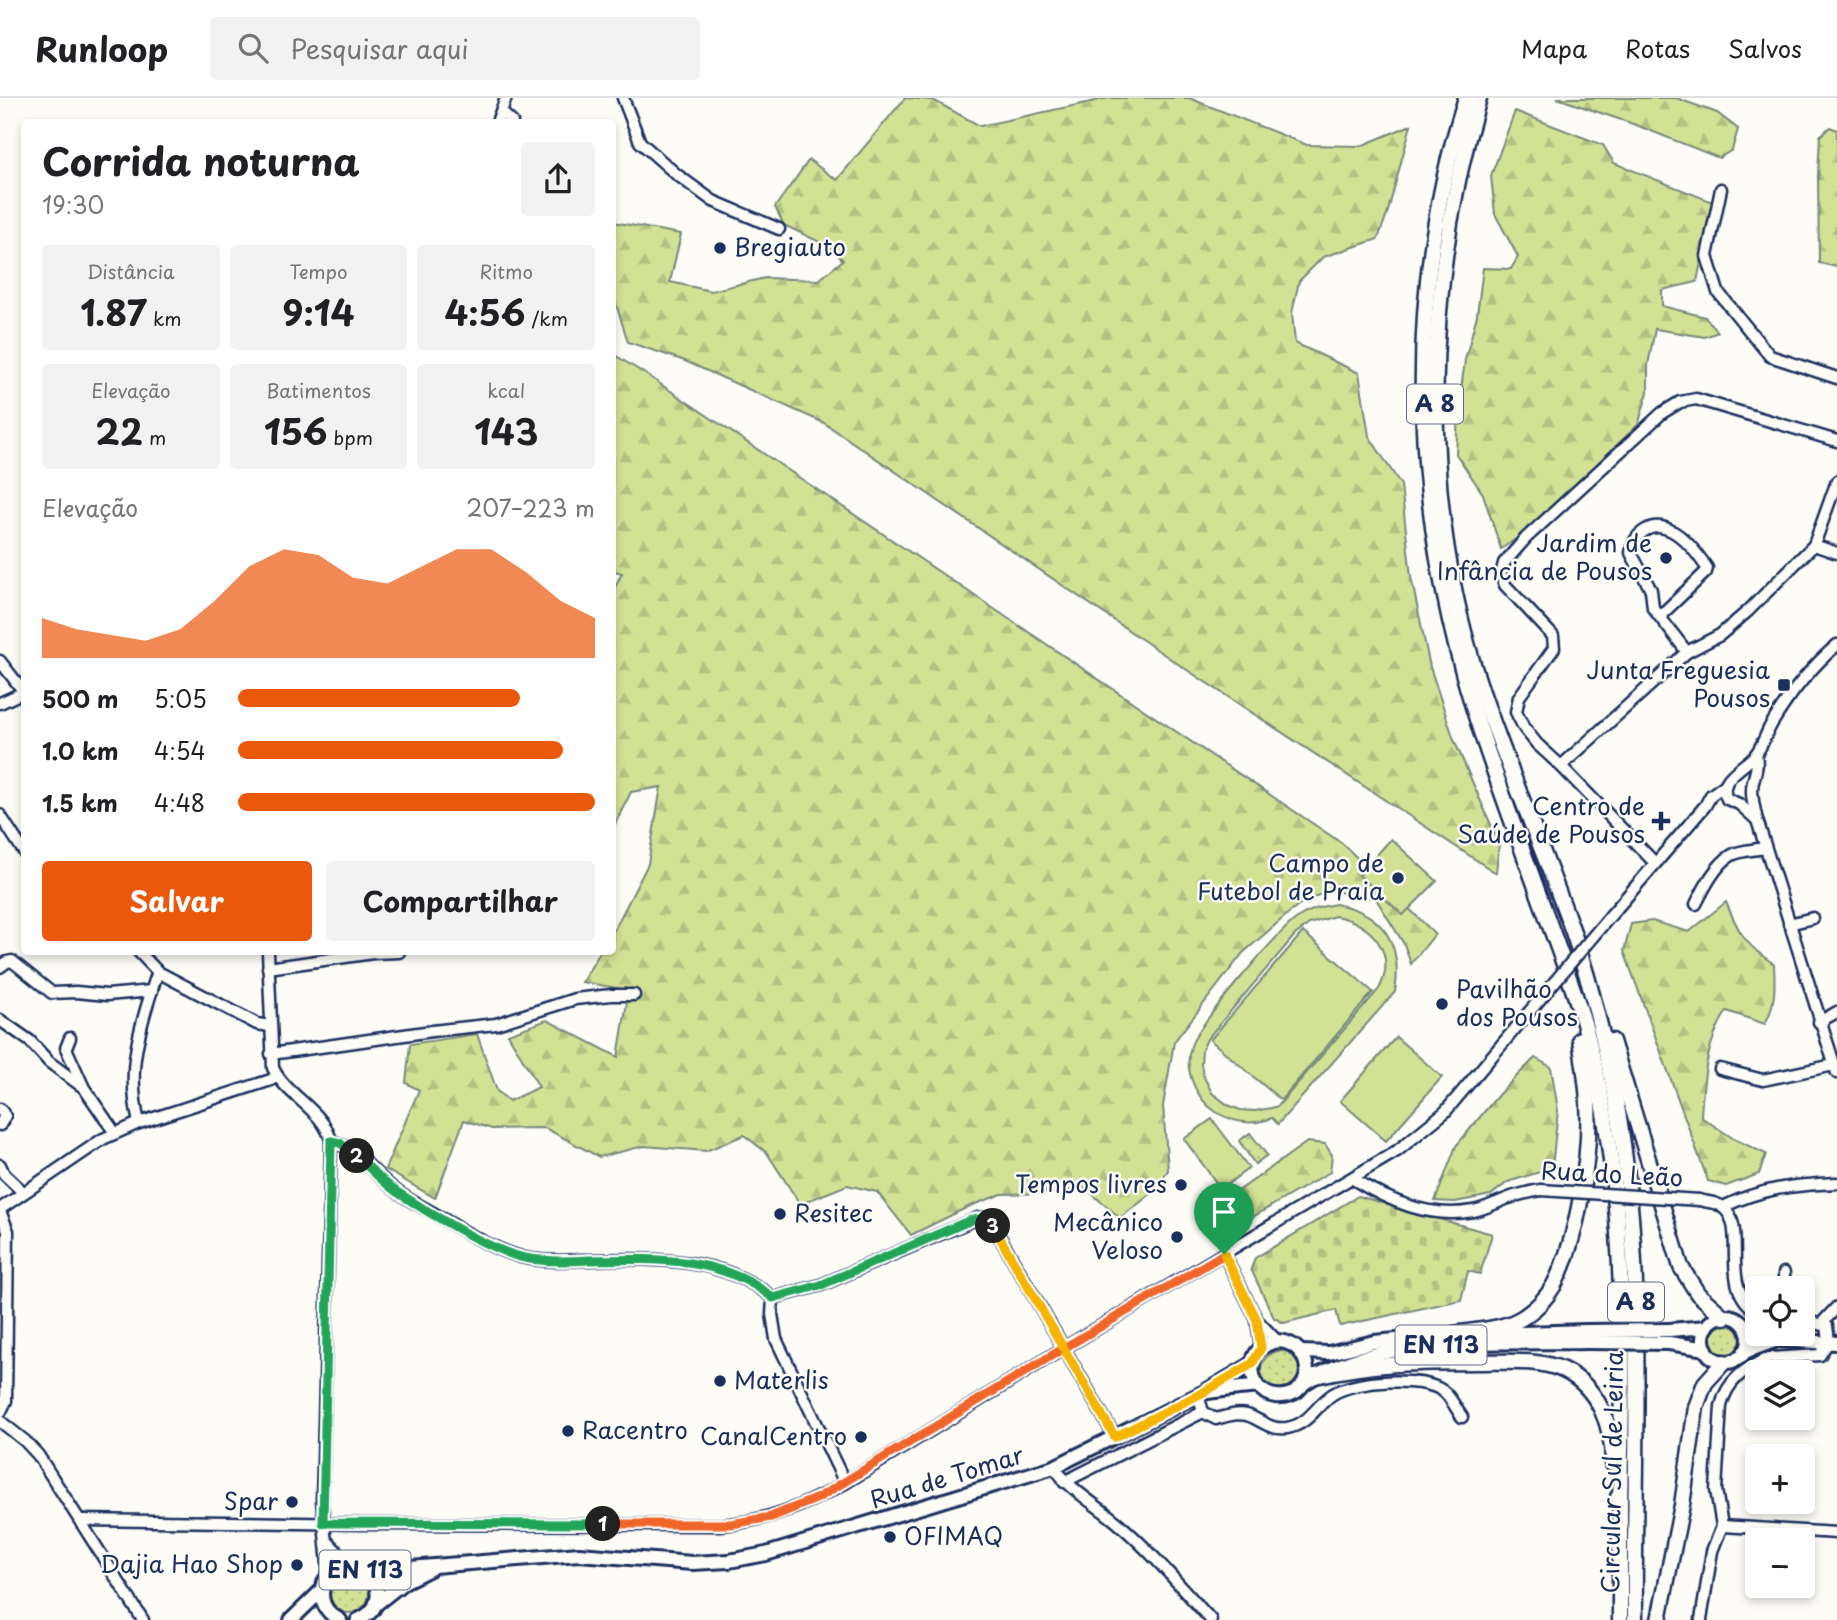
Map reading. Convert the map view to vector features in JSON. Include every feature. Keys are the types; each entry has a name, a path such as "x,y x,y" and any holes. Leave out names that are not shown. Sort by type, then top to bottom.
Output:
{"highway":[{"name":"Circular Sul de Leiria","path":"1466,98 1452,144 1436,222 1426,310 1422,376 1429,502 1440,581 1457,657 1588,1035 1598,1082 1619,1218 1623,1362 1620,1505"},
{"name":"Circular Sul de Leiria","path":"1479,98 1453,205 1441,284 1435,397 1442,501 1454,585 1478,681 1573,931 1591,989 1618,1112 1629,1184 1638,1360 1634,1620"},
{"path":"1591,989 1600,1001 1681,1267 1698,1294 1724,1317"},
{"path":"1453,1334 1498,1327 1524,1317 1549,1293 1561,1268 1577,1209 1587,1154 1588,1101 1574,993"},
{"path":"1309,1380 1355,1366 1425,1362 1546,1364 1562,1370 1588,1389 1603,1411 1611,1437 1613,1478 1620,1505"},
{"path":"1659,1620 1682,1505 1696,1407 1705,1383 1724,1362"},
{"name":"A 8","path":"1620,1505 1620,1620"}],"main road":[{"path":"1724,1317 1738,1320 1748,1335 1744,1352 1739,1358 1724,1362"},
{"name":"Rua de Tomar","path":"1277,1341 1290,1343 1301,1352 1329,1353 1374,1342 1453,1334 1669,1337 1707,1327 1717,1318 1724,1317"},
{"path":"1706,1349 1703,1338 1707,1327"},
{"name":"Rua de Tomar","path":"1201,1393 1258,1387 1264,1392 1281,1397 1289,1395 1336,1365 1356,1359 1438,1345 1586,1336"},
{"name":"Rua de Tomar","path":"1669,1337 1706,1349 1711,1357 1724,1362"},
{"path":"1258,1387 1252,1364 1261,1348 1277,1341"},
{"path":"1815,1341 1833,1342"},
{"path":"1744,1352 1760,1346"},
{"path":"1301,1352 1309,1380"},
{"name":"Rua de Tomar","path":"329,1576 339,1568 386,1570 579,1554 692,1563 729,1561 790,1548 1054,1466 1201,1393 1252,1364"},
{"name":"Rua de Tomar","path":"367,1615 404,1582 437,1566"},
{"name":"Rua de Tomar","path":"357,1567 369,1574 377,1588 367,1615"},
{"name":"EN 113","path":"291,1620 323,1590 329,1576"},
{"name":"EN 113","path":"323,1590 325,1606 338,1619"},
{"name":"EN 113","path":"318,1620 338,1619"}],"street":[{"path":"498,119 506,98"},
{"path":"623,98 640,142 676,174 713,201 779,229"},
{"path":"501,112 509,119"},
{"path":"1721,189 1707,256 1718,292 1770,356 1837,378"},
{"path":"1655,863 1524,728 1516,712 1519,697 1553,648 1553,636 1505,585 1502,575 1504,563 1526,538 1662,413 1680,402 1696,400 1837,441"},
{"path":"1561,766 1645,687 1687,652 1720,635 1814,545 1837,481"},
{"path":"1660,616 1707,568 1672,531 1658,527 1646,529 1636,538 1631,554 1651,590 1653,608 1687,652"},
{"path":"1814,545 1837,553"},
{"path":"80,1520 721,1525 784,1513 818,1498 1064,1348 1353,1179 1397,1151 1437,1120 1712,795 1756,754 1794,691 1813,667 1837,645"},
{"path":"0,661 21,688"},
{"path":"0,703 21,693"},
{"path":"1705,806 1720,801 1748,801 1757,770 1756,754"},
{"path":"1720,1069 1763,1080 1835,1069 1765,848 1752,790 1741,776 1729,781"},
{"path":"1729,781 1725,796 1757,820"},
{"path":"0,816 21,848"},
{"path":"1696,904 1704,887 1726,860 1733,855 1765,848"},
{"path":"1788,924 1813,918"},
{"path":"142,955 158,972 257,1024 270,1026"},
{"path":"268,955 271,1054 277,1076 322,1122 331,1141 323,1523 329,1576"},
{"path":"268,968 359,955"},
{"path":"0,967 12,961 52,993 107,995 152,991"},
{"path":"139,1124 135,1108 133,1064 158,972"},
{"path":"271,1054 496,1024 575,999 634,995"},
{"path":"1819,1022 1837,1012"},
{"path":"0,1020 30,1041 49,1062 84,1087"},
{"path":"70,1038 67,1053 84,1087 115,1133"},
{"path":"0,1413 6,1401 8,1231 0,1210 23,1192 115,1133 277,1076"},
{"path":"0,1109 5,1116 0,1125"},
{"path":"331,1141 349,1148 397,1191 466,1232 509,1253 548,1261 661,1259 691,1262 734,1276 773,1298"},
{"path":"0,1166 4,1174 23,1192"},
{"name":"Rua do Leão","path":"1353,1179 1376,1194 1400,1204 1446,1214 1475,1211 1510,1197 1541,1190 1699,1200 1723,1207"},
{"path":"1745,1301 1739,1292 1736,1278 1733,1230 1729,1214 1723,1207 1784,1186 1837,1183"},
{"path":"773,1298 821,1285 971,1220 984,1218 994,1227 1115,1437"},
{"path":"1224,1254 1257,1320 1277,1341"},
{"path":"773,1298 772,1314 776,1339 845,1483"},
{"path":"1822,1324 1837,1307"},
{"path":"1257,1320 1261,1348"},
{"path":"1701,1620 1712,1551 1722,1527 1716,1473 1721,1406 1728,1385 1751,1367 1770,1358 1817,1357 1833,1342 1827,1326 1815,1323"},
{"path":"1203,1412 1216,1419 1232,1415 1251,1416 1267,1426 1288,1428 1309,1419 1329,1396 1338,1390 1384,1382 1418,1384 1441,1390 1462,1417"},
{"path":"1201,1393 1203,1412"},
{"path":"1064,1482 1203,1412"},
{"path":"0,1421 38,1455 143,1620"},
{"path":"1054,1466 1064,1482 1118,1523 1143,1546 1211,1620"},
{"path":"1722,1527 1837,1533"},
{"path":"326,1540 357,1567"}],"green space":[{"path":"905,98 933,100 980,126 1109,98 1189,98 1307,145 1361,146 1411,125 1378,239 1323,257 1299,281 1292,313 1295,343 1359,373 1369,436 1401,485 1411,577 1430,667 1454,740 1499,843 1496,873 1178,664 824,423 685,361 628,342 616,304 616,223 681,234 670,282 711,291 765,278 819,280 843,260 828,246 784,225 775,207 809,160 837,180"},
{"path":"1557,98 1676,98 1717,113 1738,129 1732,150 1719,158 1636,125"},
{"path":"1515,111 1603,145 1614,163 1713,202 1697,282 1662,290 1662,306 1705,317 1718,332 1705,337 1655,329 1648,365 1648,392 1638,425 1520,536 1501,549 1483,494 1456,454 1465,360 1477,315 1483,268 1511,269 1518,257 1495,214 1491,176"},
{"path":"1830,127 1837,130 1837,267 1819,263 1820,136"},
{"path":"616,356 1343,844 1435,934 1411,964 1404,944 1376,899 1329,890 1298,905 1243,953 1174,1042 1163,1106 1168,1170 1156,1190 1120,1218 1085,1188 1054,1193 1002,1194 970,1206 911,1235 877,1192 847,1185 800,1204 767,1153 744,1135 706,1151 644,1146 599,1157 545,1128 492,1129 464,1120 435,1198 385,1169 419,1090 406,1083 410,1044 477,1034 497,1091 509,1101 539,1087 508,1034 547,1020 618,1057 629,990 582,982 598,955 616,955 616,926 648,864 661,787 631,792 616,822 616,585 622,573 616,571"},
{"name":"Campo de Futebol de Praia","path":"1391,839 1437,881 1403,915 1359,875"},
{"path":"1726,902 1744,938 1774,964 1775,980 1773,1002 1765,1024 1727,1011 1710,1048 1701,1117 1734,1139 1766,1154 1759,1174 1726,1186 1708,1181 1624,951 1631,924 1652,921 1689,932"},
{"path":"1336,904 1367,915 1386,933 1393,945 1396,959 1395,992 1278,1124 1272,1118 1250,1123 1223,1116 1203,1100 1190,1074 1189,1055 1196,1035 1256,960 1286,928 1305,913","holes":["1335,916 1348,919 1370,932 1383,952 1384,976 1379,989 1278,1106 1255,1111 1240,1110 1228,1105 1212,1093 1203,1075 1202,1050 1207,1039 1295,935 1309,924"]},
{"path":"1303,932 1373,992 1281,1100 1210,1040"},
{"path":"1396,1037 1442,1077 1386,1141 1340,1101"},
{"path":"1535,1058 1551,1067 1558,1110 1552,1168 1508,1182 1491,1195 1455,1202 1435,1201 1456,1146 1499,1094"},
{"path":"1212,1119 1249,1168 1221,1189 1184,1139"},
{"path":"1250,1133 1267,1155 1255,1164 1239,1141"},
{"path":"1307,1142 1325,1144 1332,1155 1330,1172 1230,1230 1221,1213 1227,1199"},
{"path":"1358,1196 1492,1234 1480,1274 1468,1271 1461,1300 1340,1326 1336,1310 1284,1323 1274,1318 1251,1269 1255,1258"},
{"path":"1726,1325 1737,1329 1741,1340 1737,1351 1726,1355 1715,1351 1711,1340 1715,1329"},
{"path":"1281,1351 1289,1352 1295,1357 1300,1363 1300,1379 1295,1385 1289,1390 1281,1391 1273,1390 1267,1385 1262,1379 1261,1371 1262,1363 1267,1357 1273,1352"},
{"path":"349,1573 363,1579 369,1593 363,1607 349,1613 335,1607 329,1593 335,1579"}],"place":[{"name":"Bregiauto","path":"720,248"},
{"name":"Jardim de Infância de Pousos","path":"1666,558"},
{"name":"Junta Freguesia Pousos","path":"1784,685"},
{"name":"Centro de Saúde de Pousos","path":"1661,821"},
{"name":"Campo de Futebol de Praia","path":"1398,878"},
{"name":"Pavilhão dos Pousos","path":"1442,1004"},
{"name":"Tempos livres","path":"1181,1185"},
{"name":"Resitec","path":"780,1214"},
{"name":"Mecânico Veloso","path":"1177,1237"},
{"name":"Materlis","path":"720,1381"},
{"name":"Racentro","path":"568,1431"},
{"name":"CanalCentro","path":"861,1437"},
{"name":"Spar","path":"292,1502"},
{"name":"OFIMAQ","path":"890,1537"},
{"name":"Dajia Hao Shop","path":"297,1565"}],"route":[{"path":"1224,1254 1064,1348 845,1483 818,1498 771,1517 721,1525 323,1523 331,1141 349,1148 397,1191 466,1232 509,1253 548,1261 661,1259 691,1262 734,1276 773,1298 821,1285 971,1220 984,1218 994,1227 1064,1348 1115,1437 1204,1392 1252,1364 1261,1348 1257,1320 1224,1254"}]}
